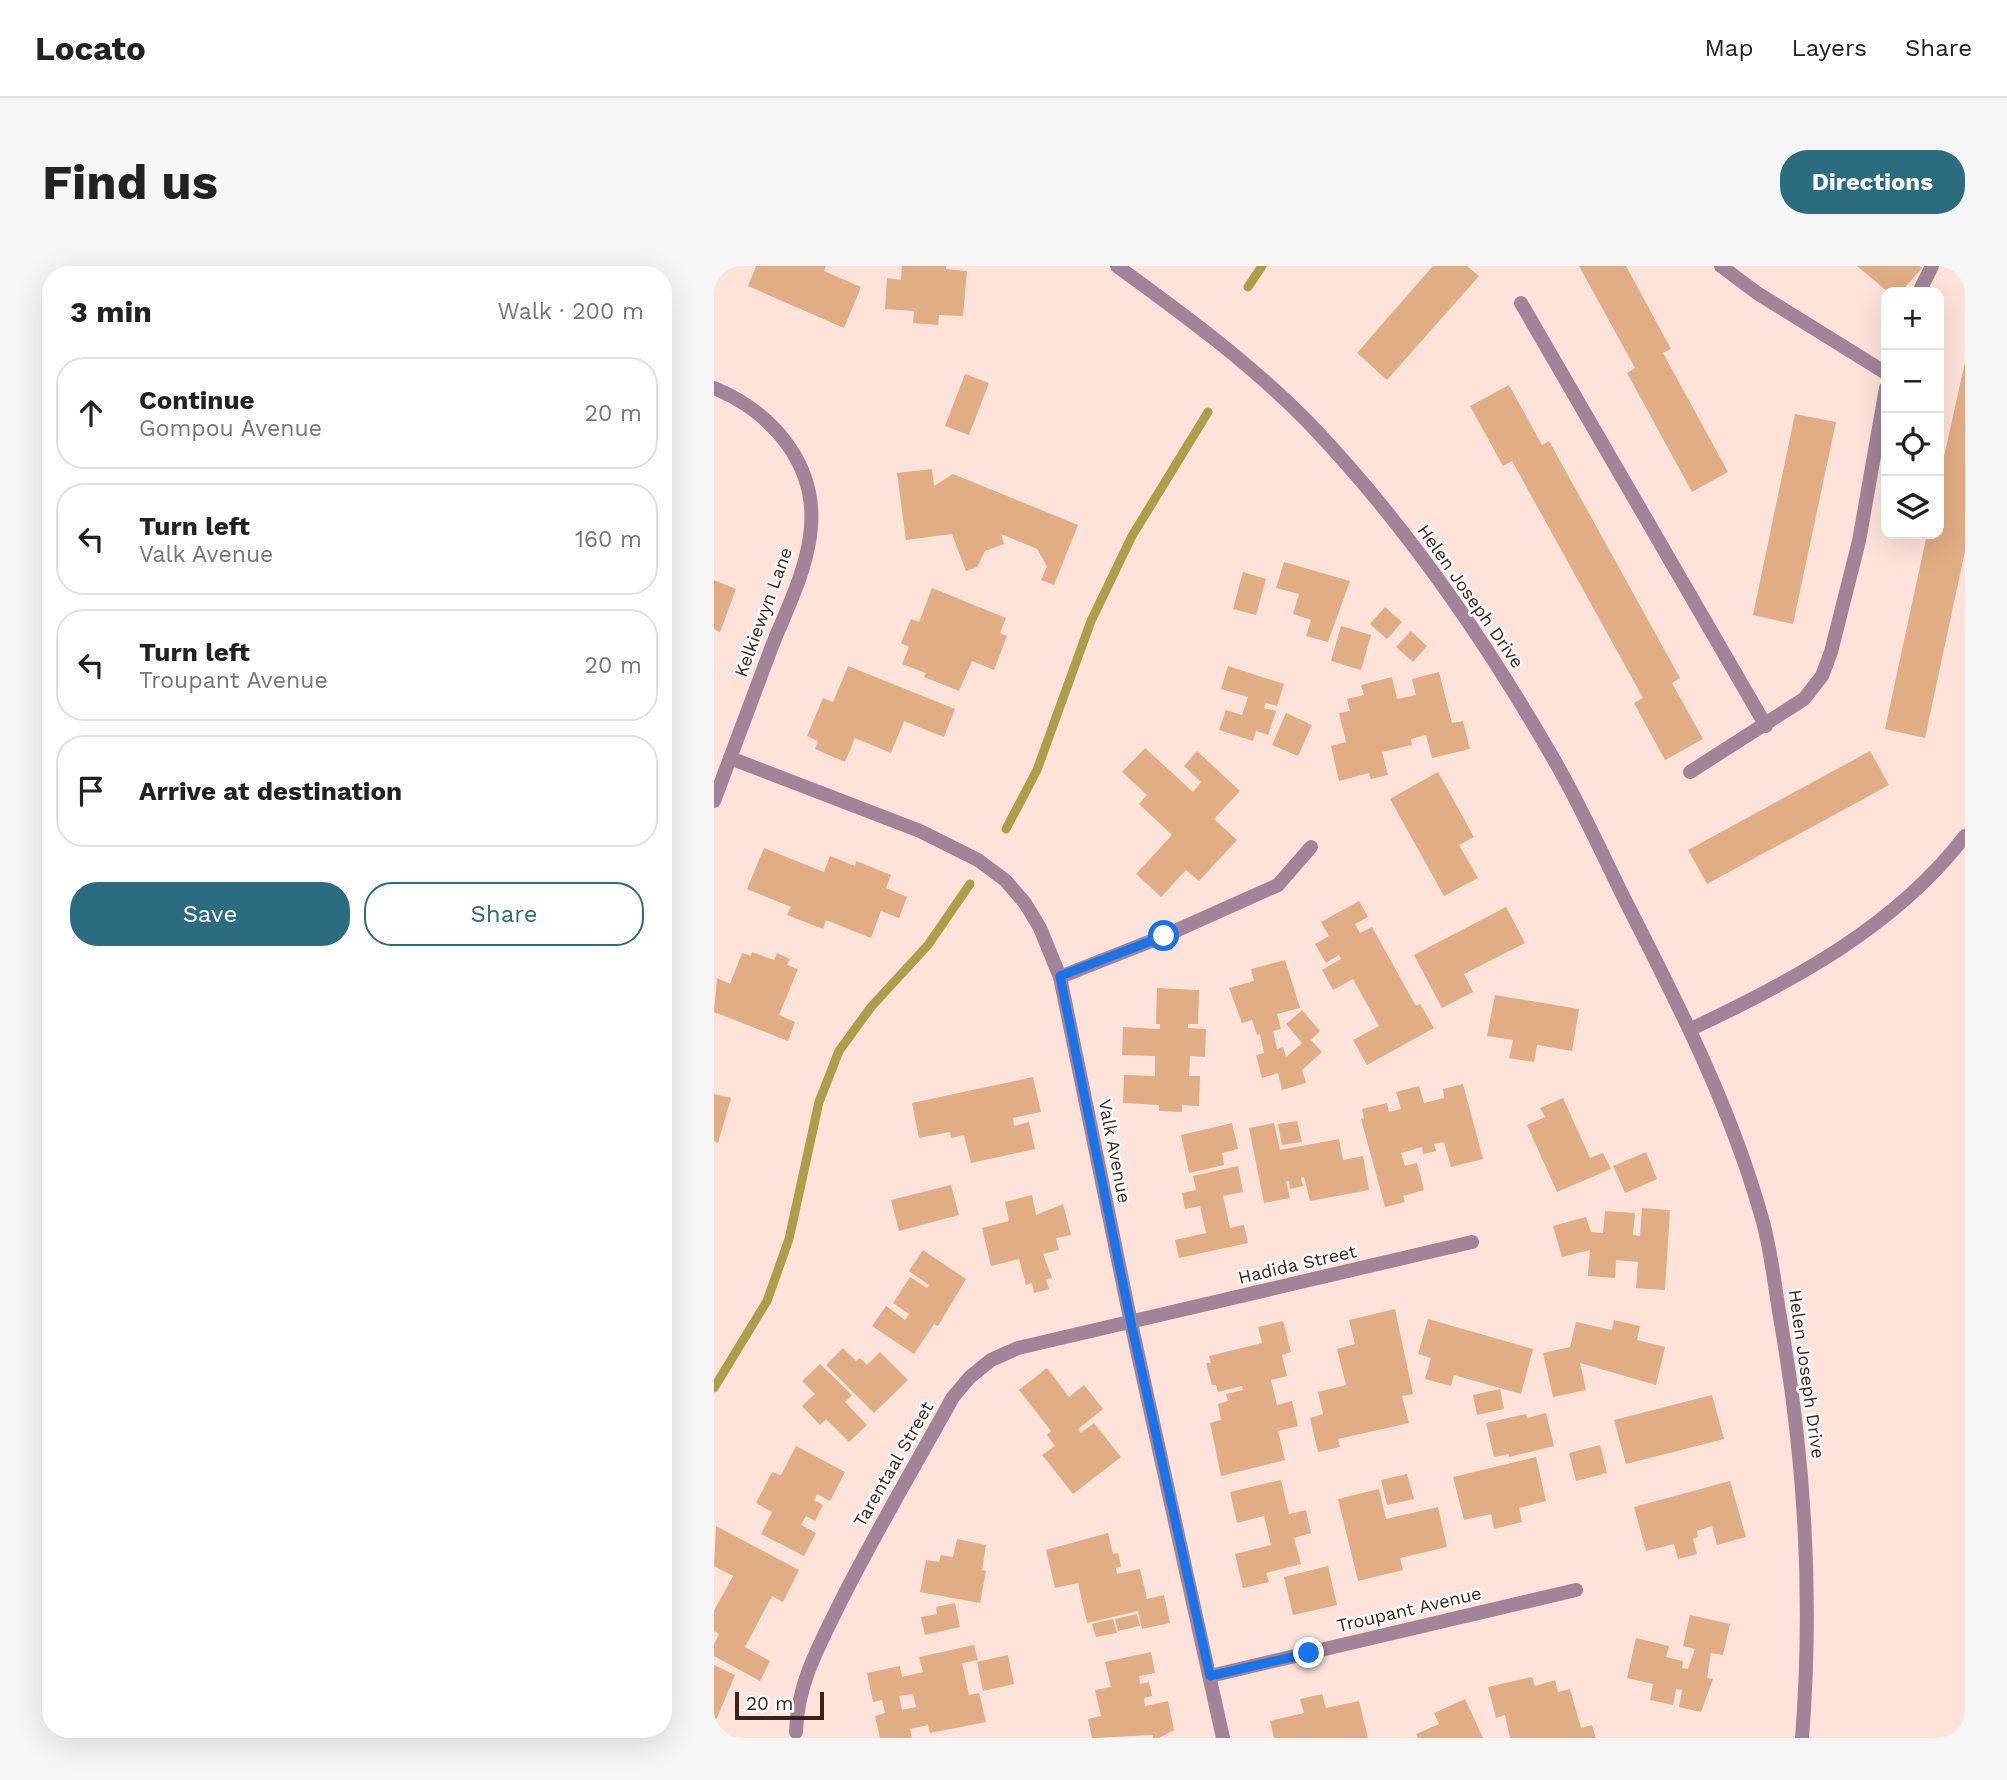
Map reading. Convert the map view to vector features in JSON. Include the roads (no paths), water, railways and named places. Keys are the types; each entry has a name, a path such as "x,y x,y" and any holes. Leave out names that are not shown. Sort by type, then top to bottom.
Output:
{"street":[{"name":"Helen Joseph Drive","path":"1117,266 1198,324 1307,421 1410,540 1493,658 1556,761 1691,1029 1738,1140 1764,1227 1788,1364 1799,1436 1805,1528 1807,1680 1802,1738"},
{"path":"1721,266 1881,370"},
{"path":"1922,287 1932,266"},
{"path":"1521,303 1766,726"},
{"name":"Kelkiewyn Lane","path":"714,387 761,414 779,430 795,455 807,485 812,515 810,538 800,574 714,801"},
{"path":"1690,772 1766,726 1804,699 1822,676 1831,652 1859,541 1882,413"},
{"name":"Valk Avenue","path":"730,758 920,831 978,860 1006,880 1040,928 1060,976 1131,1323 1223,1738"},
{"path":"1691,1029 1810,970 1871,928 1918,888 1965,836"},
{"path":"1060,976 1164,936 1278,885 1311,847"},
{"name":"Hadida Street","path":"1131,1323 1472,1242"},
{"name":"Tarentaal Street","path":"796,1732 796,1706 804,1676 871,1541 961,1387 991,1360 1018,1348 1131,1323"},
{"name":"Troupant Avenue","path":"1210,1676 1576,1590"}],"waterway":[{"path":"1248,287 1262,266"},
{"path":"1006,829 1037,770 1091,621 1132,536 1208,412"},
{"path":"714,1388 767,1301 789,1239 819,1102 839,1051 871,1007 928,945 970,884"}]}
